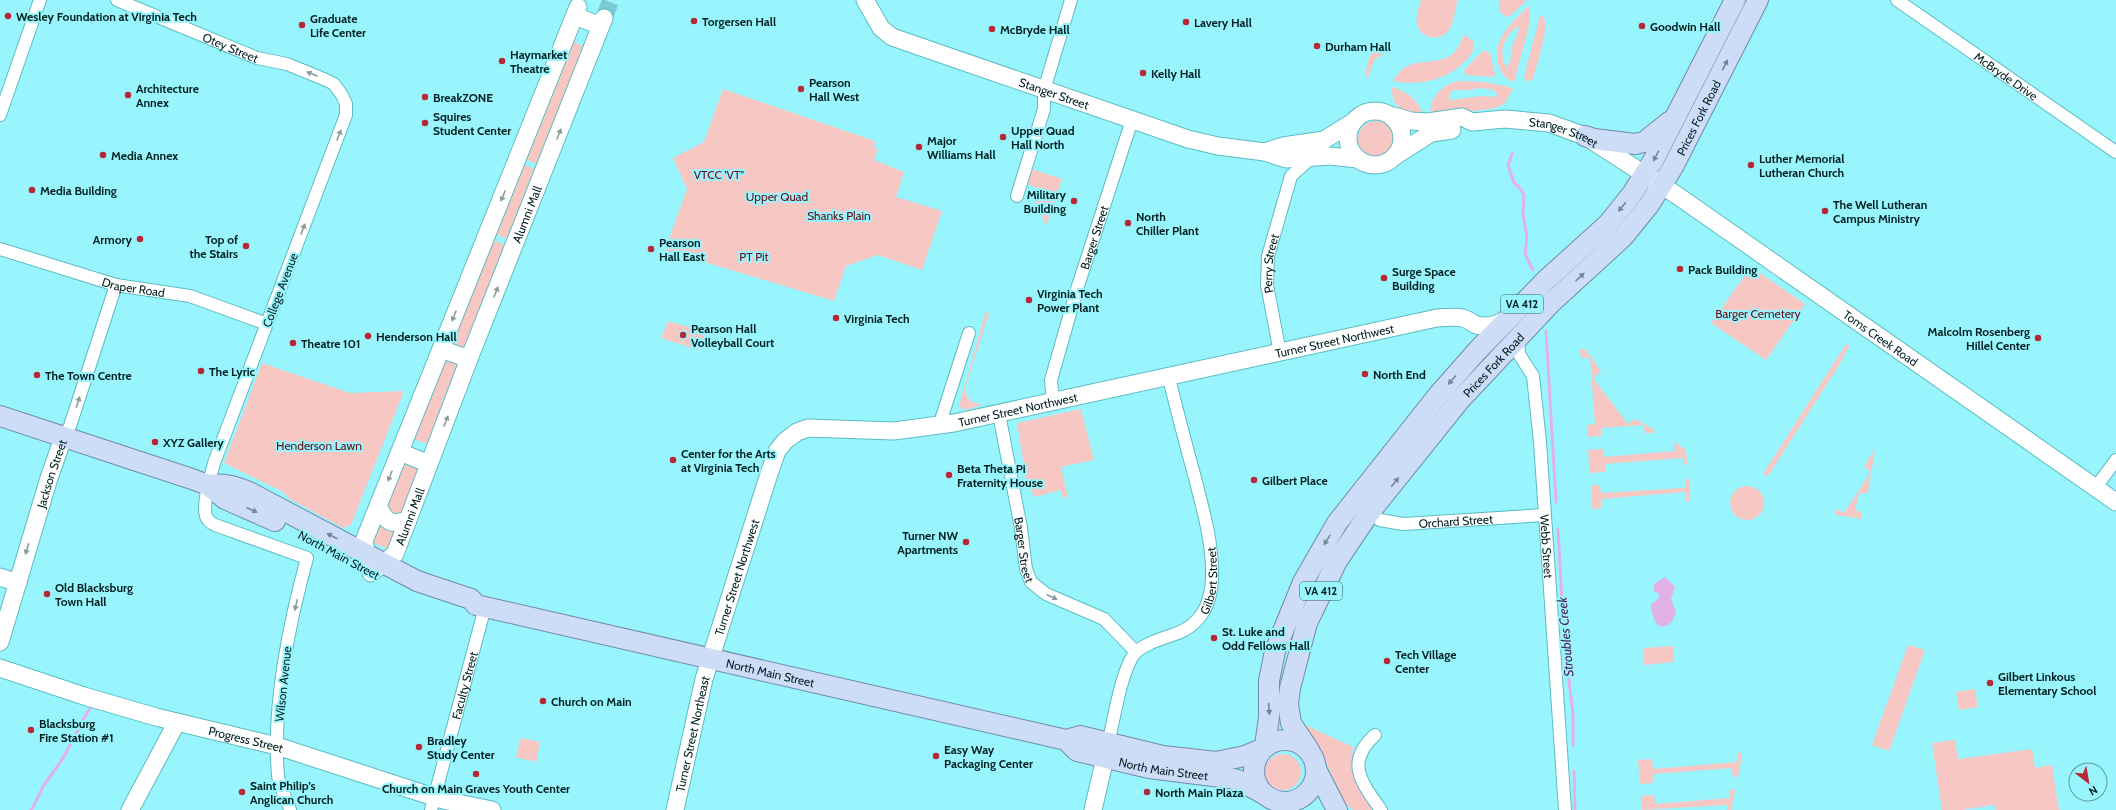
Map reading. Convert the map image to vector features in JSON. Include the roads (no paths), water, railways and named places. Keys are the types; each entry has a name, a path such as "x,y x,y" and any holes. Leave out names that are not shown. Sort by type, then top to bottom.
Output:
{"main road":[{"name":"Prices Fork Road","path":"1264,747 1269,717 1269,681 1275,651 1303,582 1337,523 1471,358 1513,313 1608,224 1632,194 1654,160 1735,0"},
{"name":"Prices Fork Road","path":"1309,750 1291,723 1288,704 1290,688 1307,623 1337,561 1370,512 1459,401 1519,336 1623,237 1649,205 1672,168 1758,0"},
{"path":"1585,136 1623,143 1644,142 1667,125 1679,111"},
{"name":"North Main Street","path":"0,416 208,485 225,499 374,564 411,591 460,608 467,610 480,606 1066,740 1077,751 1107,750 1149,768 1238,780 1264,794"},
{"path":"1370,512 1370,497 1386,461"},
{"path":"1337,561 1347,532 1359,512 1360,507 1357,497"},
{"path":"1286,802 1298,800 1308,792 1315,780 1315,762 1309,750 1300,743 1290,740 1277,740 1264,747 1256,759 1253,769 1254,779 1264,794 1273,800 1286,802 1305,810"},
{"name":"North Main Street","path":"1107,750 1111,753 1133,749 1163,756 1216,762 1245,756 1264,747"},
{"path":"1316,769 1337,810"}],"street":[{"path":"0,115 40,0"},
{"name":"Otey Street","path":"117,0 257,58 287,64 326,80 334,84 342,95"},
{"name":"Stanger Street","path":"865,0 881,28 892,37 1132,120 1203,142 1265,152 1286,159 1341,156 1358,160"},
{"path":"1017,196 1044,109 1044,90 1071,0"},
{"name":"McBryde Drive","path":"1897,0 1913,4 2116,152"},
{"name":"Alumni Mall","path":"374,564 395,554 469,359 603,22 577,12 441,349"},
{"name":"College Avenue","path":"307,558 214,525 208,520 206,515 208,485 214,463 346,115 346,104 342,95"},
{"path":"1375,110 1394,116 1399,122 1402,132 1402,144 1395,156 1381,165 1371,165 1358,160 1350,149 1348,142 1348,130 1353,122 1363,114 1375,110"},
{"name":"Stanger Street","path":"1394,116 1413,121 1428,122 1462,117 1472,122"},
{"name":"Stanger Street","path":"1395,156 1431,133 1463,128 1472,122 1505,119 1549,123 1585,136 1644,175"},
{"name":"Barger Street","path":"1053,403 1051,380 1078,289 1132,120"},
{"name":"Stanger Street","path":"1265,152 1283,146 1324,140 1353,122"},
{"path":"1286,159 1291,176 1312,157"},
{"name":"Toms Creek Road","path":"1644,175 2116,502"},
{"name":"Perry Street","path":"1280,353 1266,272 1268,256 1291,176"},
{"name":"Draper Road","path":"0,249 116,285 190,296 267,324"},
{"name":"Jackson Street","path":"0,642 48,478 63,438 70,426 116,285"},
{"name":"Turner Street Northwest","path":"710,659 771,466 777,451 785,441 797,432 808,428 894,431 938,426 1169,378 1437,318 1458,318 1476,325 1492,325 1499,323 1513,313"},
{"path":"1471,358 1476,343 1476,325"},
{"path":"938,426 969,333"},
{"name":"Webb Street","path":"1519,336 1518,348 1521,359 1528,366 1533,376 1540,442 1544,515 1554,630 1565,810"},
{"path":"374,564 364,541 441,349 469,359"},
{"path":"1493,363 1509,358 1521,359"},
{"name":"Gilbert Street","path":"1136,652 1156,641 1182,633 1199,618 1208,603 1211,592 1212,576 1210,550 1204,515 1169,378"},
{"name":"Barger Street","path":"999,414 1021,528 1026,569 1029,578 1034,586 1046,594 1104,619 1136,652"},
{"path":"400,452 429,464"},
{"path":"2096,487 2116,460"},
{"path":"378,506 387,521 392,523 408,520"},
{"name":"Orchard Street","path":"1370,512 1380,520 1403,524 1544,515"},
{"name":"Wilson Avenue","path":"290,810 279,784 277,746 284,656 307,558"},
{"path":"0,577 18,583"},
{"name":"Faculty Street","path":"433,804 480,606"},
{"path":"1093,810 1124,678 1136,652"},
{"name":"Turner Street Northeast","path":"675,810 710,659"},
{"name":"Progress Street","path":"0,668 84,696 177,722 277,746 433,804 492,810"},
{"path":"130,810 177,722"},
{"path":"1375,735 1366,743 1358,755 1359,773 1367,790 1381,810"}],"waterway":[{"name":"Stroubles Creek","path":"1512,154 1508,165 1514,183 1519,187 1524,195 1523,214 1527,238 1525,254 1533,270"},
{"name":"Stroubles Creek","path":"1546,331 1556,502"},
{"name":"Stroubles Creek","path":"1558,529 1564,639 1573,714 1573,745"},
{"path":"31,810 44,785 65,755 91,707"},
{"name":"Stroubles Creek","path":"1574,771 1575,810"}],"tunnel":[{"path":"604,18 611,0"}],"place":[{"name":"Wesley Foundation at Virginia Tech","path":"8,16"},
{"name":"Torgersen Hall","path":"694,21"},
{"name":"Lavery Hall","path":"1186,22"},
{"name":"Graduate Life Center","path":"302,25"},
{"name":"Goodwin Hall","path":"1642,26"},
{"name":"McBryde Hall","path":"992,29"},
{"name":"Durham Hall","path":"1317,46"},
{"name":"Haymarket Theatre","path":"502,61"},
{"name":"Kelly Hall","path":"1143,73"},
{"name":"Pearson Hall West","path":"801,89"},
{"name":"Architecture Annex","path":"128,95"},
{"name":"BreakZONE","path":"425,97"},
{"name":"Squires Student Center","path":"425,123"},
{"name":"Upper Quad Hall North","path":"1003,137"},
{"name":"Major Williams Hall","path":"919,147"},
{"name":"Media Annex","path":"103,155"},
{"name":"Luther Memorial Lutheran Church","path":"1751,165"},
{"name":"Media Building","path":"32,190"},
{"name":"Military Building","path":"1074,201"},
{"name":"The Well Lutheran Campus Ministry","path":"1825,211"},
{"name":"North Chiller Plant","path":"1128,223"},
{"name":"Armory","path":"140,239"},
{"name":"Top of the Stairs","path":"246,246"},
{"name":"Pearson Hall East","path":"651,249"},
{"name":"Pack Building","path":"1680,269"},
{"name":"Surge Space Building","path":"1384,278"},
{"name":"Virginia Tech Power Plant","path":"1029,300"},
{"name":"Virginia Tech","path":"836,318"},
{"name":"Pearson Hall Volleyball Court","path":"683,335"},
{"name":"Henderson Hall","path":"368,336"},
{"name":"Malcolm Rosenberg Hillel Center","path":"2038,338"},
{"name":"Theatre 101","path":"293,343"},
{"name":"The Lyric","path":"201,371"},
{"name":"North End","path":"1365,374"},
{"name":"The Town Centre","path":"37,375"},
{"name":"XYZ Gallery","path":"155,442"},
{"name":"Center for the Arts at Virginia Tech","path":"673,460"},
{"name":"Beta Theta Pi Fraternity House","path":"949,475"},
{"name":"Gilbert Place","path":"1254,480"},
{"name":"Turner NW Apartments","path":"966,542"},
{"name":"Old Blacksburg Town Hall","path":"47,594"},
{"name":"St. Luke and Odd Fellows Hall","path":"1214,638"},
{"name":"Tech Village Center","path":"1387,661"},
{"name":"Gilbert Linkous Elementary School","path":"1990,683"},
{"name":"Church on Main","path":"543,701"},
{"name":"Blacksburg Fire Station #1","path":"31,730"},
{"name":"Bradley Study Center","path":"419,747"},
{"name":"Easy Way Packaging Center","path":"936,756"},
{"name":"Church on Main Graves Youth Center","path":"476,774"},
{"name":"Saint Philip’s Anglican Church","path":"242,792"},
{"name":"North Main Plaza","path":"1147,792"}],"park label":[{"name":"VTCC 'VT\"","path":"719,174"},
{"name":"Upper Quad","path":"777,196"},
{"name":"Shanks Plain","path":"839,215"},
{"name":"PT Pit","path":"754,256"},
{"name":"Barger Cemetery","path":"1758,313"},
{"name":"Henderson Lawn","path":"319,445"}]}
